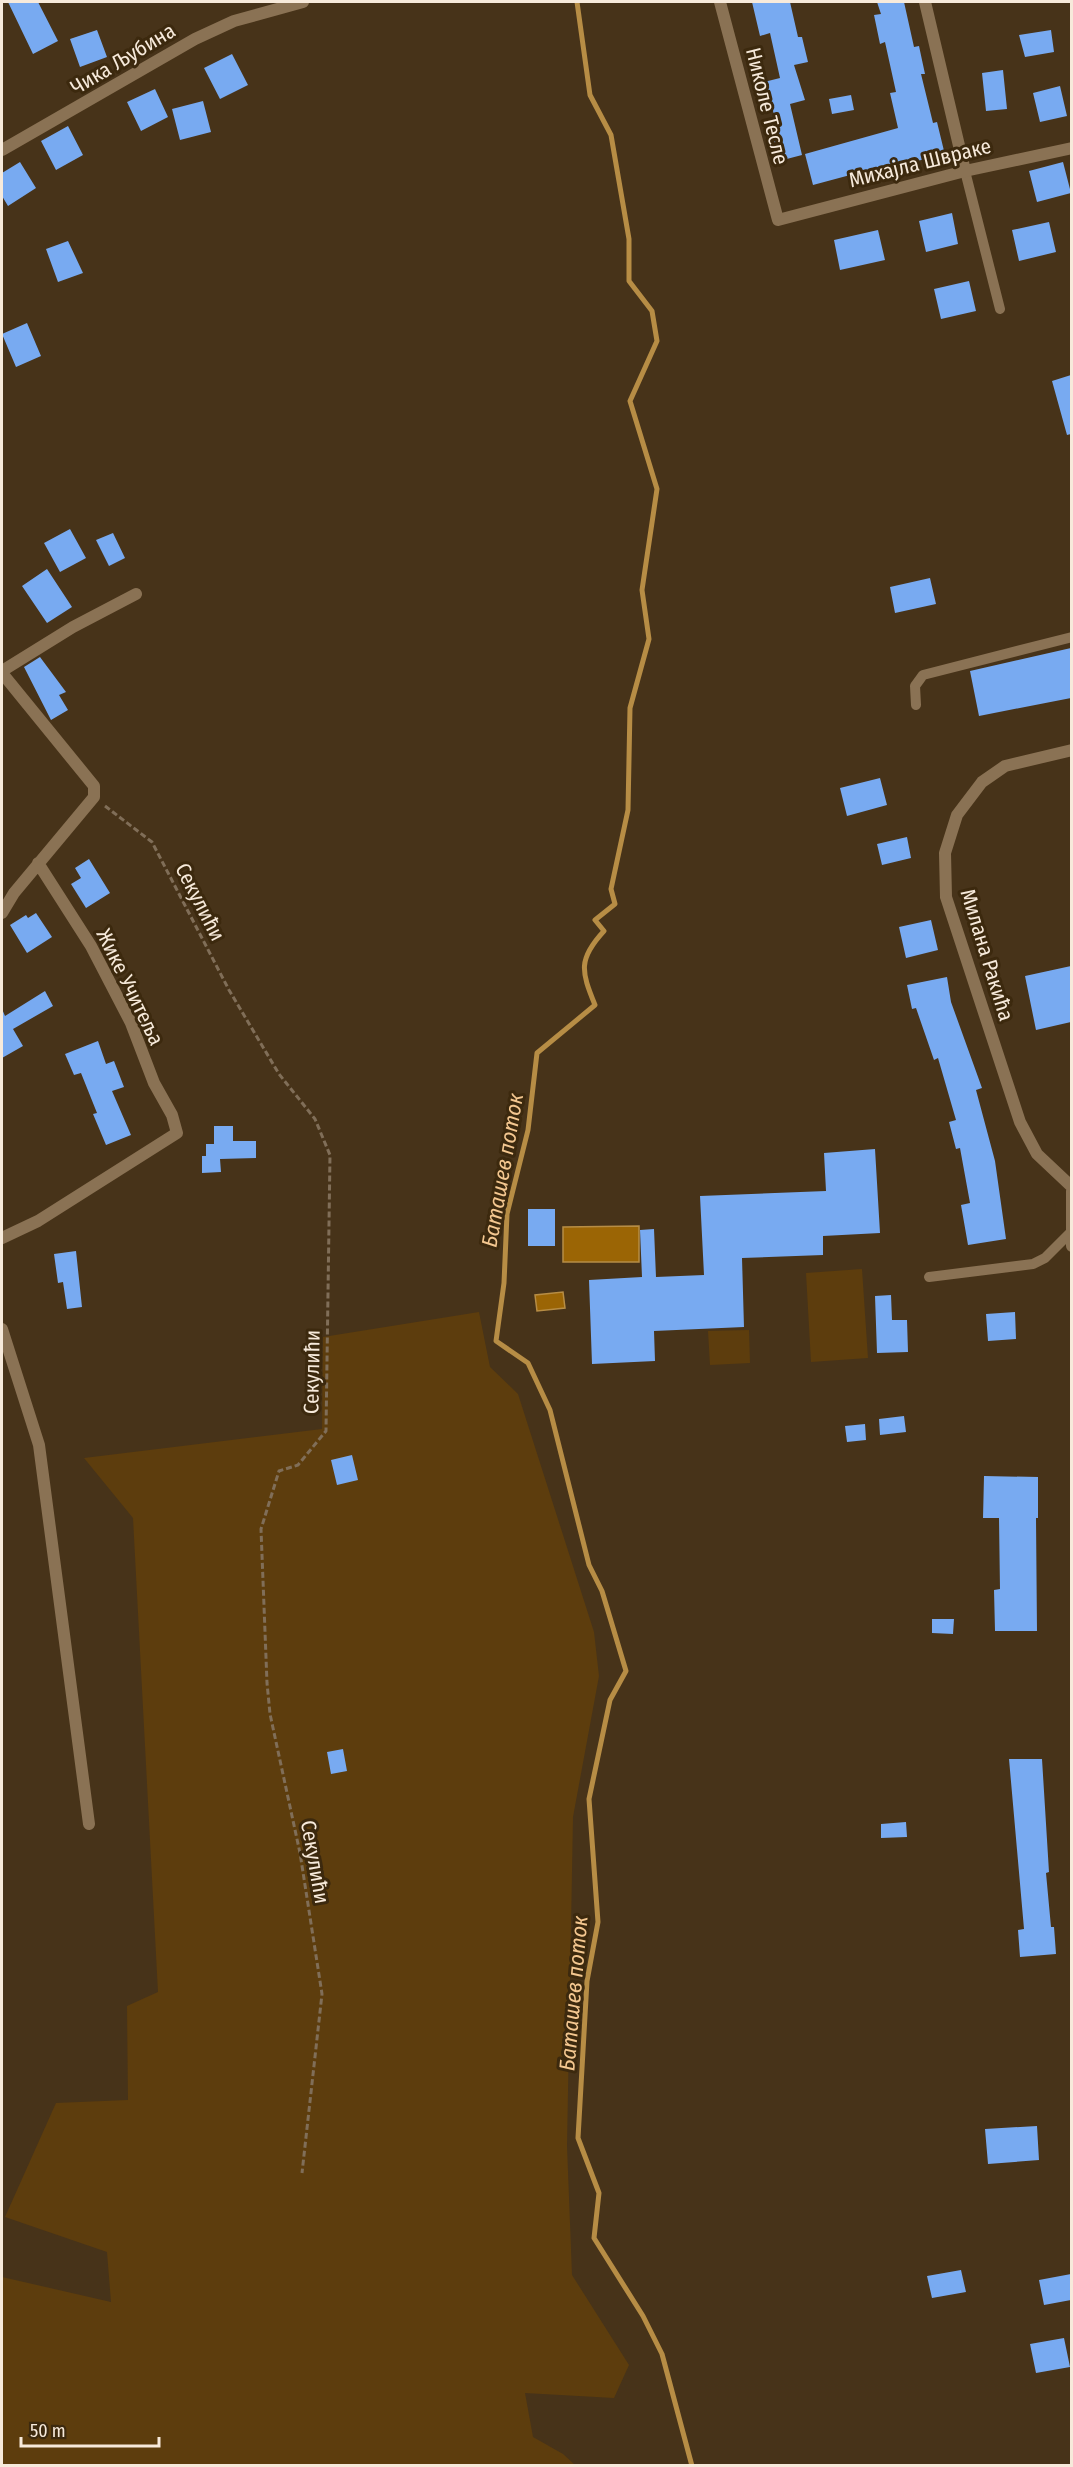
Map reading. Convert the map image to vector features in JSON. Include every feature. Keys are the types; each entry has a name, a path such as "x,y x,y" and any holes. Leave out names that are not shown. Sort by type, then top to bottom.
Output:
{"street":[{"name":"Чика Љубина","path":"2,150 195,39 234,21 303,2"},
{"name":"Николе Тесле","path":"720,2 778,220"},
{"path":"925,2 965,171"},
{"name":"Михајла Швраке","path":"778,220 965,171 1071,148"},
{"path":"2,913 38,863 94,797 94,786 2,672 74,627 136,594"},
{"name":"Милана Ракића","path":"1071,750 1005,766 982,782 957,814 947,840 944,866 951,912 1020,1122 1037,1154 1071,1189 1071,1239"},
{"name":"Жике Учитеља","path":"2,1238 38,1221 177,1133 172,1115 154,1083 131,1023 101,965 38,863"},
{"path":"2,1329 39,1445 72,1677 89,1824"}],"lane":[{"path":"965,171 1000,309"},
{"path":"916,705 914,691 920,678 966,662 1071,638"},
{"path":"929,1277 1033,1264 1071,1239"}],"path":[{"name":"Секулићи","path":"94,797 152,842 229,990 279,1074 315,1119 330,1155 326,1431 298,1465 279,1471 261,1529 270,1714 300,1853 322,1994 303,2173"}],"shaded area":[{"path":"639,1226 639,1262 563,1262 563,1227"},
{"path":"862,1269 868,1358 811,1362 806,1273"},
{"path":"563,1292 565,1308 537,1311 535,1295"},
{"path":"479,1312 490,1367 518,1394 594,1632 599,1676 573,1817 567,2146 572,2275 629,2365 614,2398 525,2393 533,2437 563,2454 575,2465 2,2466 2,2277 111,2302 107,2252 5,2217 56,2103 128,2100 127,2006 158,1992 133,1518 84,1458 322,1429 323,1337"},
{"path":"749,1330 750,1363 710,1365 708,1331"}],"building":[{"path":"8,2 38,2 58,41 33,54"},
{"path":"752,2 790,2 798,37 802,37 808,62 794,65 805,100 790,104 802,155 779,161 771,125 777,124 764,82 780,78 770,33 760,36"},
{"path":"877,2 904,2 914,47 919,46 925,74 921,74 933,123 937,122 945,155 907,163 906,160 813,185 805,154 898,128 890,93 896,92 885,42 880,44 874,15 881,14"},
{"path":"97,30 107,57 80,67 70,39"},
{"path":"1051,30 1054,52 1025,57 1019,35"},
{"path":"232,54 248,85 220,99 204,68"},
{"path":"1003,70 1007,109 986,111 982,73"},
{"path":"1060,86 1067,116 1040,122 1033,93"},
{"path":"155,89 168,117 141,131 127,102"},
{"path":"851,95 854,110 832,114 829,99"},
{"path":"203,101 211,132 180,140 172,109"},
{"path":"68,126 83,155 56,170 41,141"},
{"path":"20,162 36,188 8,206 2,196 2,173"},
{"path":"1063,162 1071,193 1037,202 1029,171"},
{"path":"952,213 958,244 926,252 919,221"},
{"path":"1049,222 1056,252 1019,261 1012,230"},
{"path":"878,230 885,260 840,270 834,240"},
{"path":"68,241 83,273 58,282 46,249"},
{"path":"969,281 976,311 941,319 934,289"},
{"path":"27,323 41,356 16,367 2,334"},
{"path":"1071,375 1071,434 1067,435 1052,381"},
{"path":"70,529 86,558 60,572 44,543"},
{"path":"113,533 125,558 109,566 96,540"},
{"path":"47,569 72,607 47,623 22,586"},
{"path":"930,578 936,604 895,613 890,587"},
{"path":"1071,648 1071,698 979,716 970,671"},
{"path":"40,657 66,692 59,695 68,710 51,720 24,667"},
{"path":"880,778 887,805 847,816 840,788"},
{"path":"907,837 911,858 882,865 877,844"},
{"path":"89,859 110,893 86,908 71,884 81,878 75,868"},
{"path":"36,913 52,937 27,953 10,925 26,915 28,918"},
{"path":"931,920 938,950 906,958 899,927"},
{"path":"1071,966 1071,1022 1036,1030 1025,976"},
{"path":"947,977 951,1002 982,1088 976,1090 995,1161 1006,1239 968,1245 961,1205 970,1203 960,1148 956,1149 949,1122 956,1120 938,1058 934,1060 916,1008 912,1009 907,985"},
{"path":"45,991 53,1006 13,1029 23,1046 2,1058 2,1009 5,1016"},
{"path":"98,1041 106,1064 114,1061 124,1087 112,1091 131,1135 106,1145 93,1114 97,1113 81,1073 74,1075 65,1054"},
{"path":"214,1126 233,1126 233,1141 256,1141 256,1158 220,1159 221,1172 202,1173 202,1156 206,1156 206,1144 214,1144"},
{"path":"875,1149 880,1233 823,1236 823,1255 742,1258 744,1327 654,1331 655,1361 592,1364 589,1280 642,1277 640,1230 654,1229 656,1277 704,1275 700,1196 826,1191 824,1153"},
{"path":"528,1209 555,1209 555,1246 528,1246"},
{"path":"76,1251 82,1307 67,1309 63,1282 58,1283 54,1254"},
{"path":"891,1295 892,1320 907,1320 908,1352 877,1353 875,1296"},
{"path":"1015,1312 1016,1339 988,1341 986,1314"},
{"path":"904,1416 906,1432 880,1435 879,1419"},
{"path":"865,1424 866,1440 847,1442 845,1426"},
{"path":"352,1455 358,1480 337,1485 331,1460"},
{"path":"984,1476 1038,1477 1037,1631 995,1631 994,1590 1000,1589 999,1518 983,1518"},
{"path":"932,1619 954,1619 953,1634 932,1633"},
{"path":"343,1749 347,1771 331,1774 327,1752"},
{"path":"1009,1759 1042,1759 1049,1872 1046,1873 1056,1954 1020,1957 1018,1930 1024,1929"},
{"path":"906,1822 907,1837 881,1838 881,1824"},
{"path":"1037,2126 1039,2160 988,2164 985,2129"},
{"path":"961,2270 966,2292 932,2298 927,2276"},
{"path":"1071,2274 1071,2300 1044,2305 1039,2280"},
{"path":"1064,2338 1070,2367 1036,2373 1030,2344"}],"waterway":[{"name":"Баташев поток","path":"577,2 590,95 611,135 629,239 629,281 652,311 657,341 630,401 657,489 642,590 649,639 630,708 628,810 611,889 615,904 595,920 604,931 590,950 584,966 595,1005 537,1053 528,1130 507,1214 504,1283 496,1341 528,1363 550,1410 589,1565 602,1591 626,1671 610,1700 589,1799 598,1922 587,1981 578,2138 599,2193 594,2238 643,2316 662,2354 692,2466"}]}
